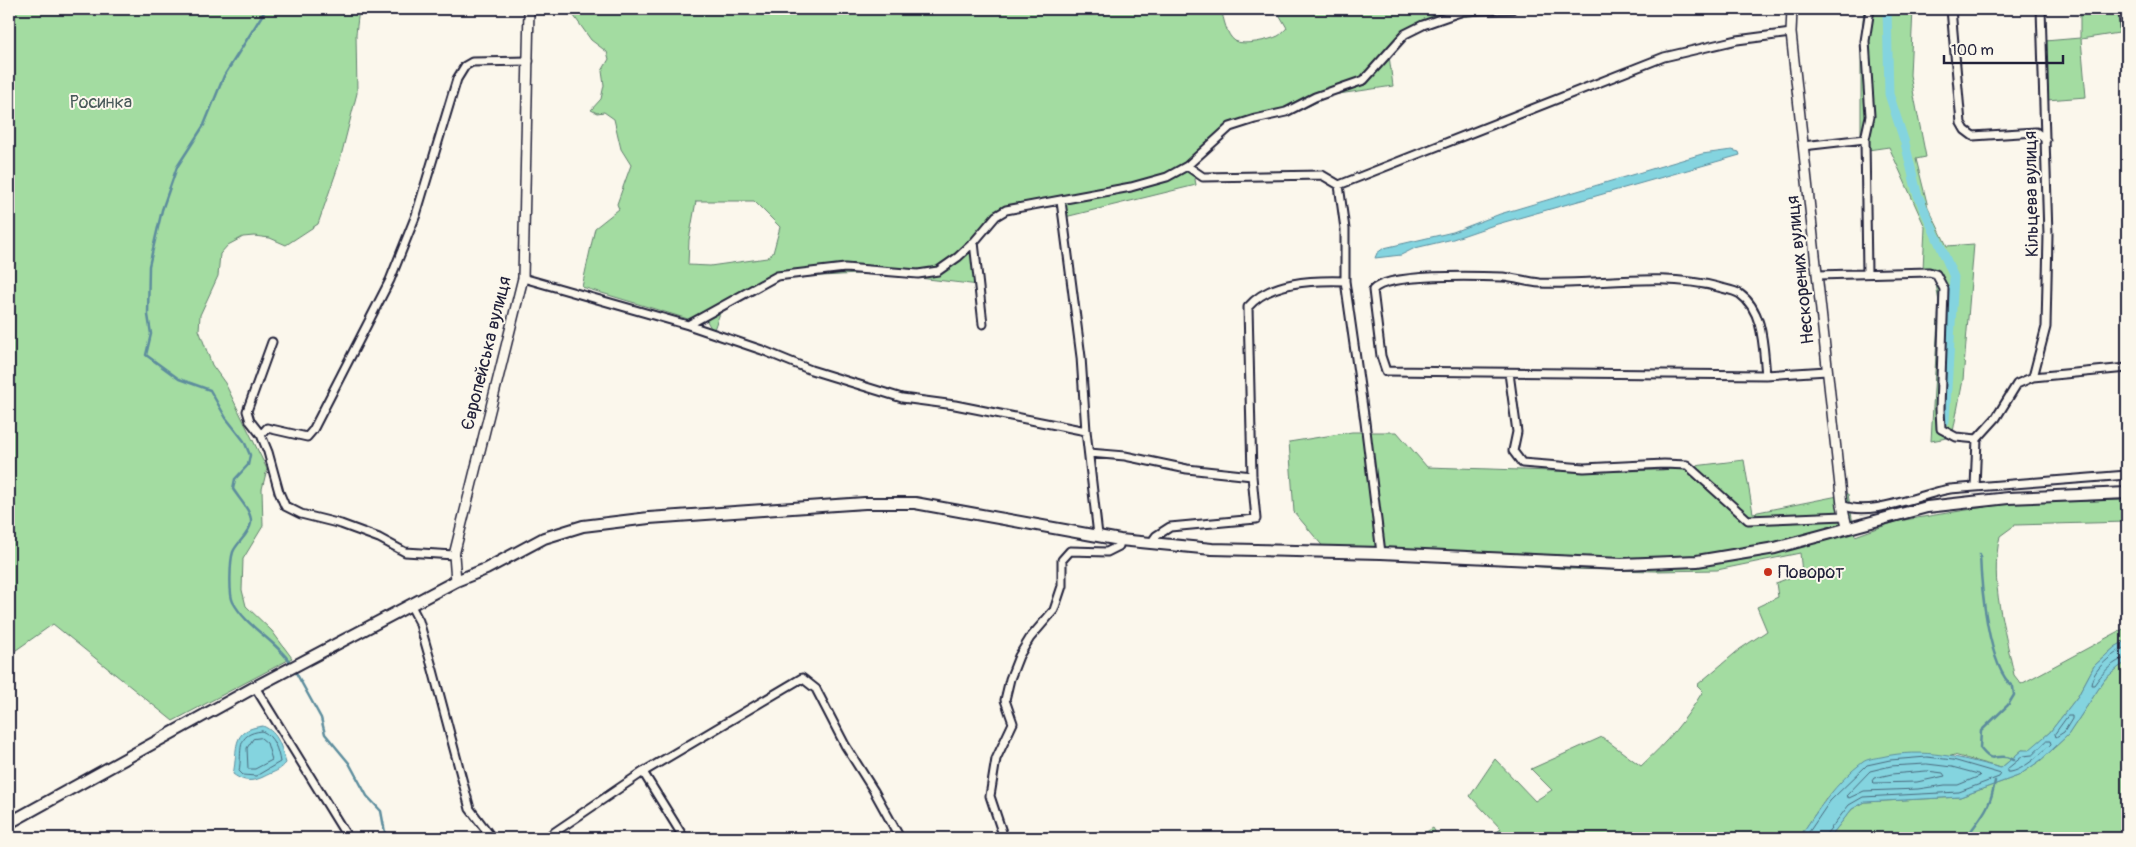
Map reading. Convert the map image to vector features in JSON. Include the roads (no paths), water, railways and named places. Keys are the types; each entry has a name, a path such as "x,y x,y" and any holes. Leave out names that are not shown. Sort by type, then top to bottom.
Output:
{"main road":[{"path":"9,823 303,661 456,581 486,569 544,538 583,526 659,517 865,503 915,502 1120,540 1212,549 1381,553 1621,564 1696,561 1775,548 1847,527 1927,507 2008,498 2127,493"}],"street":[{"name":"Європейська вулиця","path":"456,581 454,555 523,278 529,9"},
{"path":"688,325 777,276 812,270 845,268 918,274 938,271 974,242 996,216 1006,210 1029,204 1061,201 1131,188 1167,177 1187,166 1230,127 1286,112 1315,97 1364,80 1405,34 1423,25 1463,11 1512,9"},
{"name":"Нескорених вулиця","path":"1792,9 1791,32 1803,146 1842,505 1847,527"},
{"path":"1867,273 1865,139 1870,116 1865,41 1870,9"},
{"path":"1951,9 1960,123 1965,130 1973,136 2036,132 2046,140"},
{"name":"Кільцева вулиця","path":"2033,377 2046,327 2048,235 2041,9"},
{"path":"2123,9 2127,57"},
{"path":"1338,185 1664,56 1737,40 1791,32"},
{"path":"261,435 267,428 307,437 313,430 390,280 416,215 457,79 465,66 472,62 529,61"},
{"path":"1803,146 1865,139"},
{"path":"1187,166 1203,177 1322,175 1338,185 1345,229 1345,281 1381,553"},
{"path":"1061,201 1080,356 1086,431 1098,535"},
{"path":"974,242 984,324"},
{"path":"1817,275 1929,272 1936,274 1944,289 1941,429 1956,437 1976,439"},
{"path":"1766,375 1763,342 1758,320 1751,303 1738,293 1696,281 1646,280 1539,283 1504,277 1449,275 1383,282 1373,290 1381,356 1386,372 1766,375 1827,371"},
{"path":"523,278 688,325 762,350 811,370 902,398 955,405 1086,431"},
{"path":"1151,542 1156,536 1170,527 1256,519 1252,476 1248,307 1257,296 1284,286 1327,280 1345,281"},
{"path":"272,342 247,411 250,421 261,435 285,506 301,514 341,524 379,538 405,552 454,555"},
{"path":"1975,486 1976,439 1996,418 2017,384 2033,377 2127,368"},
{"path":"1509,372 1517,432 1513,451 1522,463 1584,468 1664,464 1687,465 1748,520 1844,516"},
{"path":"1089,453 1125,456 1187,469 1252,476"},
{"path":"1842,505 1857,509 1880,506 1932,492 1975,486 2127,475"},
{"path":"1004,838 990,796 996,759 1013,723 1005,700 1010,679 1019,656 1030,638 1054,610 1062,586 1062,560 1070,551 1107,552 1119,546 1120,540"},
{"path":"411,606 419,621 470,809 492,838"},
{"path":"546,838 643,772 802,678 816,689 845,745 900,838"},
{"path":"255,687 348,838"},
{"path":"643,772 684,838"}],"water":[{"path":"1732,150 1739,152 1740,155 1494,225 1453,239 1415,248 1401,255 1375,258 1377,253 1384,248 1453,232 1500,214 1702,154"},
{"path":"2127,640 2127,662 2105,679 2068,735 2041,760 2018,776 1960,797 1865,802 1852,809 1829,838 1799,838 1820,807 1836,788 1853,770 1867,760 1897,754 1927,753 1956,757 2001,768 2022,750 2029,750 2050,732 2078,696 2094,666 2115,647"},
{"path":"263,726 273,732 281,746 286,763 279,770 260,778 242,779 233,774 236,749 240,736 252,728"}],"waterway":[{"path":"266,9 224,76 204,125 177,167 162,210 149,266 148,315 151,334 146,355 179,379 210,390 226,418 244,441 250,455 248,465 235,479 233,489 247,510 251,523 248,531 233,552 230,578 232,598 246,619 278,648 291,664"},
{"path":"1887,9 1889,94 1905,143 1917,193 1954,277 1945,421"},
{"path":"1980,554 1984,605 1992,645 2004,677 2013,687 2014,695 2008,705 1981,731 1980,748 1987,756 1992,758 2007,757 2014,760"},
{"path":"294,669 321,718 325,734 349,763 367,796 381,811 386,838"},
{"path":"1966,838 1988,806 1995,781"}],"place":[{"name":"Поворот","path":"1768,572"}],"park label":[{"name":"Росинка","path":"101,102"}]}
